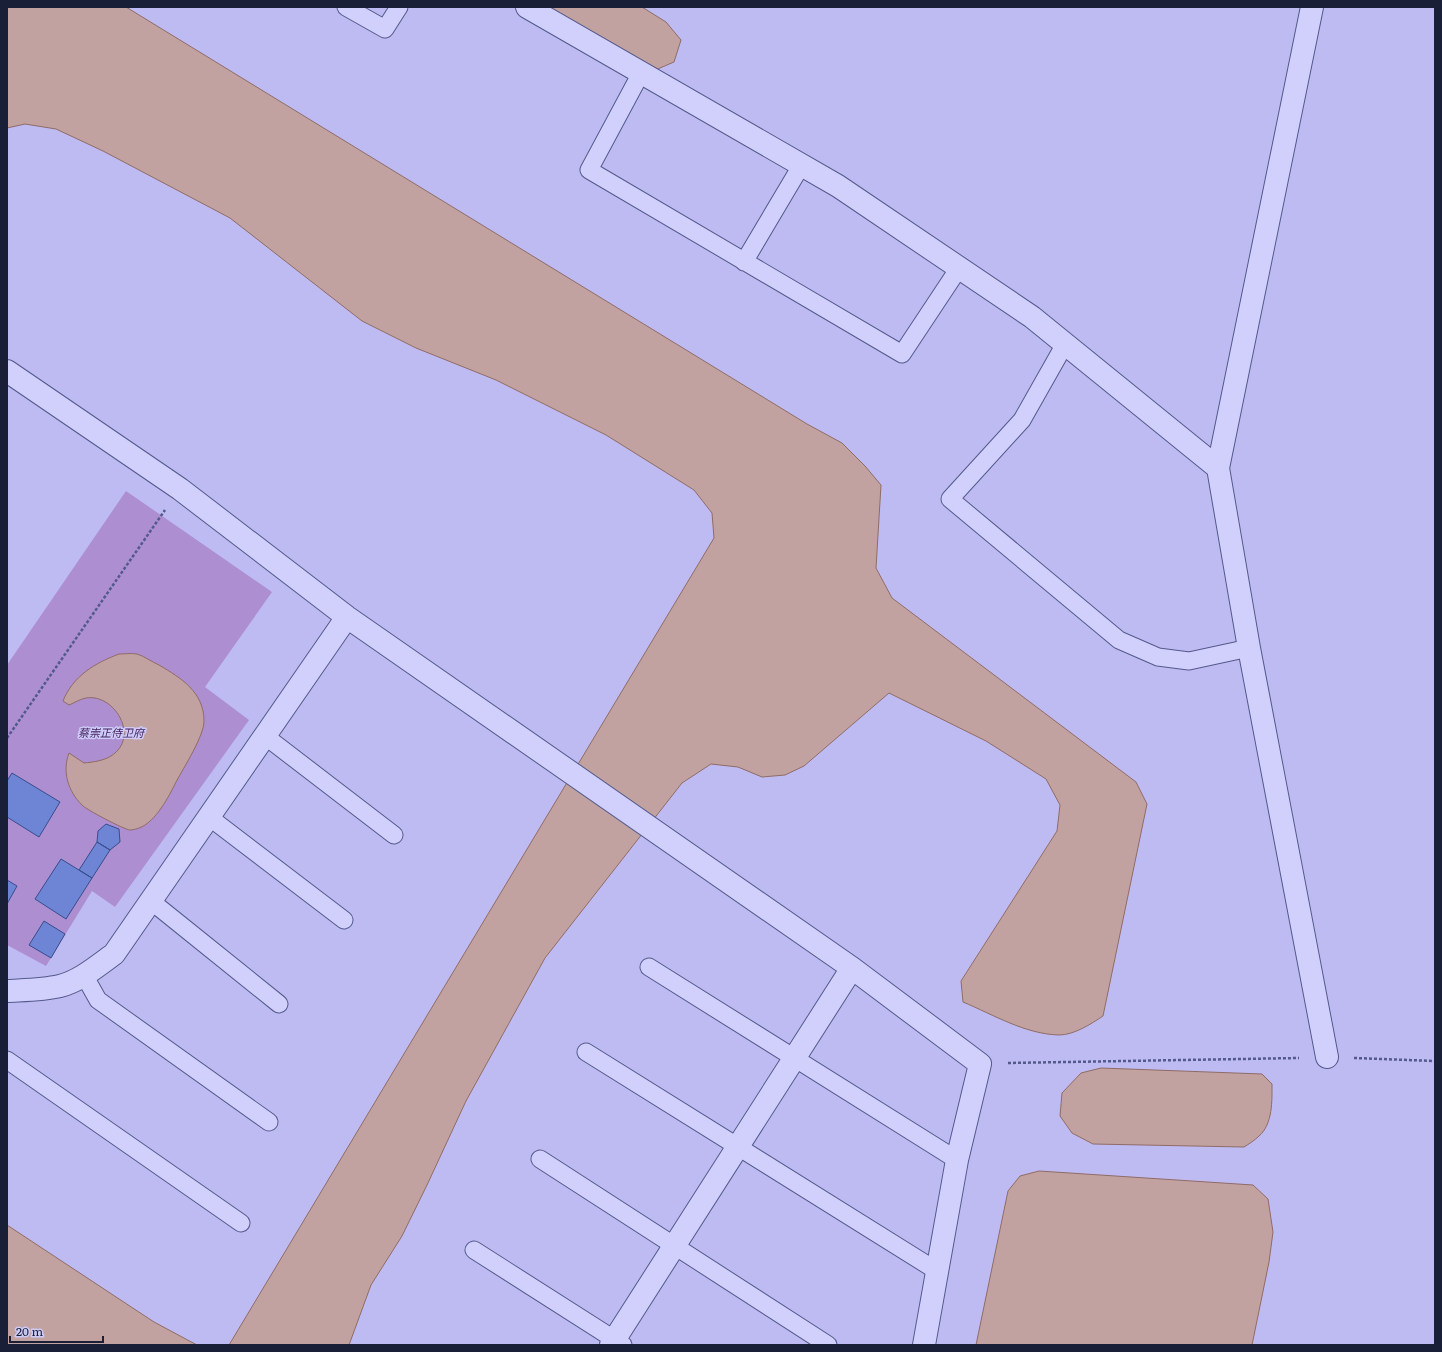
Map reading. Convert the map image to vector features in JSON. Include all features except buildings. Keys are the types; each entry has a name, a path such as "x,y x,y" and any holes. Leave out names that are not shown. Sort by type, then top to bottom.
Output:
{"street":[{"path":"527,7 838,186 1032,317 1218,468"},
{"path":"1312,7 1218,468 1248,648 1327,1057"},
{"path":"7,371 180,488 347,617 852,968 980,1064 957,1160 924,1345"},
{"path":"7,991 61,986 84,975 114,954 347,617"},
{"path":"616,1343 675,1246 852,968"}],"lane":[{"path":"346,7 385,29 399,7"},
{"path":"641,73 589,170 902,354 959,268"},
{"path":"744,262 801,166"},
{"path":"1065,344 1022,420 950,499 1119,640 1158,657 1189,661 1248,648"},
{"path":"265,736 394,835"},
{"path":"209,817 344,920"},
{"path":"151,901 279,1004"},
{"path":"649,967 957,1160"},
{"path":"84,975 98,1000 269,1122"},
{"path":"586,1052 937,1271"},
{"path":"7,1060 241,1223"},
{"path":"540,1159 828,1345"},
{"path":"474,1250 616,1343"}],"path":[{"path":"7,738 180,488"},
{"path":"980,1064 1327,1057 1435,1061"}],"green space":[{"name":"蔡崇正侍卫府","path":"126,491 272,592 205,687 249,720 115,907 92,891 46,966 7,945 7,665"}],"shaded area":[{"path":"7,7 126,7 807,424 842,443 865,466 881,485 876,568 892,598 1136,782 1147,804 1103,1016 1088,1026 1065,1035 1046,1034 1022,1028 963,1002 961,981 1057,831 1060,805 1046,779 986,741 889,693 804,766 785,775 762,777 738,767 711,764 682,783 545,958 466,1101 402,1236 371,1285 349,1345 229,1345 714,538 712,513 694,490 606,435 496,380 416,348 362,321 230,218 103,151 56,129 25,124 7,128"},
{"path":"546,7 642,7 666,22 681,40 674,62 653,71"},
{"path":"119,654 140,655 159,665 183,681 196,694 203,711 204,721 201,735 193,752 161,808 145,825 131,830 105,819 82,805 73,794 66,774 69,753 84,763 108,758 120,748 124,738 124,728 114,709 106,702 96,698 86,698 69,705 63,701 73,684 93,666"},
{"path":"1101,1068 1262,1074 1272,1084 1271,1112 1264,1131 1256,1139 1244,1147 1093,1144 1072,1133 1060,1116 1062,1093 1081,1073"},
{"path":"1039,1171 1253,1185 1268,1199 1273,1232 1269,1262 1252,1345 976,1345 1008,1191 1020,1176"},
{"path":"7,1225 154,1322 197,1345 7,1345"}]}
